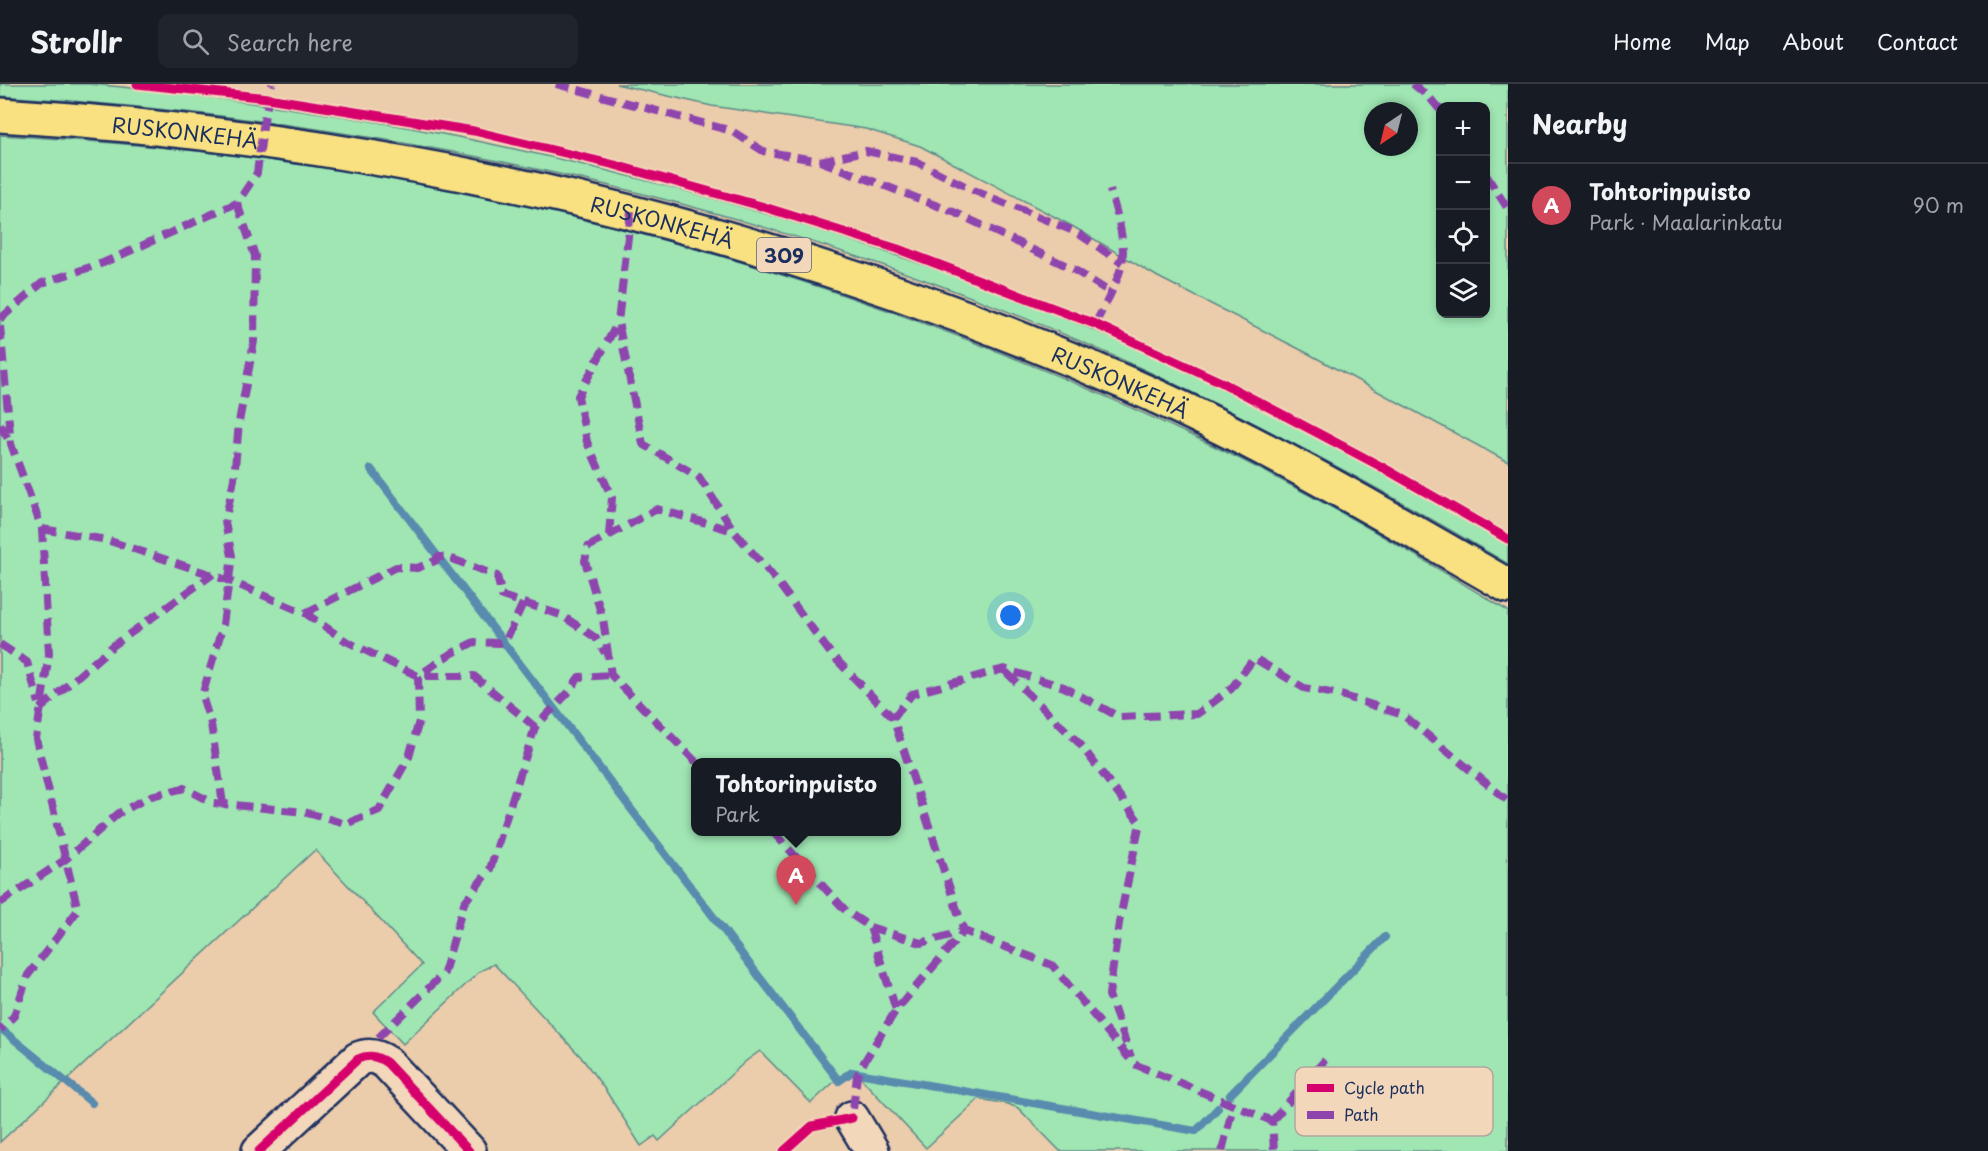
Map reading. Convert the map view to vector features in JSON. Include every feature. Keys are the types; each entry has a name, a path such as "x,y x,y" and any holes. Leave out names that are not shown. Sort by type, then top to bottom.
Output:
{"main road":[{"name":"RUSKONKEHÄ","path":"0,115 85,120 186,130 262,139 409,163 512,183 631,211 809,262 963,316 1136,387 1311,474 1508,586"}],"street":[{"path":"259,1151 358,1059 370,1056 379,1057 387,1063 469,1151"},
{"path":"852,1118 872,1151"}],"green space":[{"path":"0,84 88,84 188,94 342,116 450,135 558,159 718,200 890,253 1059,315 1213,383 1341,450 1508,545 1508,564 1330,463 1147,371 1011,313 872,261 730,217 587,180 441,150 295,126 148,108 0,96"},
{"path":"616,84 1508,84 1508,462 1309,354 1158,277 1072,226 920,146 866,129 712,106"},
{"path":"0,135 192,150 378,176 499,200 619,228 738,261 856,299 1087,388 1278,478 1356,521 1508,611 1508,1151 1060,1151 1018,1108 979,1099 926,1148 858,1075 845,1072 811,1103 760,1051 746,1061 659,1141 655,1136 641,1146 582,1058 494,964 480,971 403,1044 373,1012 422,965 315,850 0,1142"}],"waterway":[{"path":"371,469 839,1081 852,1072 1196,1131 1218,1108"},
{"path":"1230,1095 1385,937"},
{"path":"0,1028 92,1103"}],"marked path":[{"path":"0,319 42,283 103,263 237,203 257,173 264,120 272,84"},
{"path":"556,84 732,131 763,151 820,161 956,213 1073,269 1111,293"},
{"path":"1413,84 1436,105"},
{"path":"820,161 866,151 917,162 975,191 1076,232 1122,263"},
{"path":"1490,181 1508,209"},
{"path":"1095,324 1114,287 1122,264 1122,236 1110,190"},
{"path":"223,804 211,724 202,696 223,625 232,556 225,522 234,479 239,422 254,341 255,256 237,203"},
{"path":"631,211 618,322 643,444 699,477 734,531 776,580 831,654 893,718 964,931 896,1010 864,1062 857,1076 852,1118"},
{"path":"609,535 612,498 587,442 578,396 618,322"},
{"path":"0,326 11,444 42,529 49,654 36,739 78,910 28,975 14,1016 0,1030"},
{"path":"0,425 10,442"},
{"path":"692,758 611,675 603,619 585,561 588,547 657,509 734,531"},
{"path":"42,529 107,540 227,580 305,613 346,641 418,676 474,676 535,727"},
{"path":"305,613 396,567 417,568 435,561 438,557 447,557 497,576 502,596 561,615 596,638 605,653"},
{"path":"40,709 114,645 213,574"},
{"path":"0,903 66,859 119,813 151,796 184,788 213,803 304,812 346,824 379,810 409,757 419,721 418,676 447,656 474,642 500,643 507,638 523,603"},
{"path":"0,644 27,662 39,703"},
{"path":"893,718 912,694 1004,669 1064,687 1119,717 1197,714 1231,689 1254,658 1304,688 1341,695 1403,715 1508,801"},
{"path":"1006,672 1080,744 1140,823 1119,923 1109,995 1131,1057"},
{"path":"378,1038 444,973 464,903 490,869 535,727 568,693 579,677 611,675"},
{"path":"777,836 846,911 870,927 896,1010"},
{"path":"870,927 921,943 964,931 1052,965 1134,1064 1272,1121 1274,1151"},
{"path":"1319,1067 1325,1060"},
{"path":"1272,1121 1295,1095"},
{"path":"1222,1151 1233,1106"}],"cycle path":[{"path":"137,84 268,98 474,131 615,165 761,206 898,249 1095,324 1221,382 1382,467 1508,539"},
{"path":"259,1151 358,1059 369,1056 387,1063 469,1151"},
{"path":"784,1151 812,1126 852,1118"}],"place":[{"name":"Tohtorinpuisto","path":"796,905"}]}
